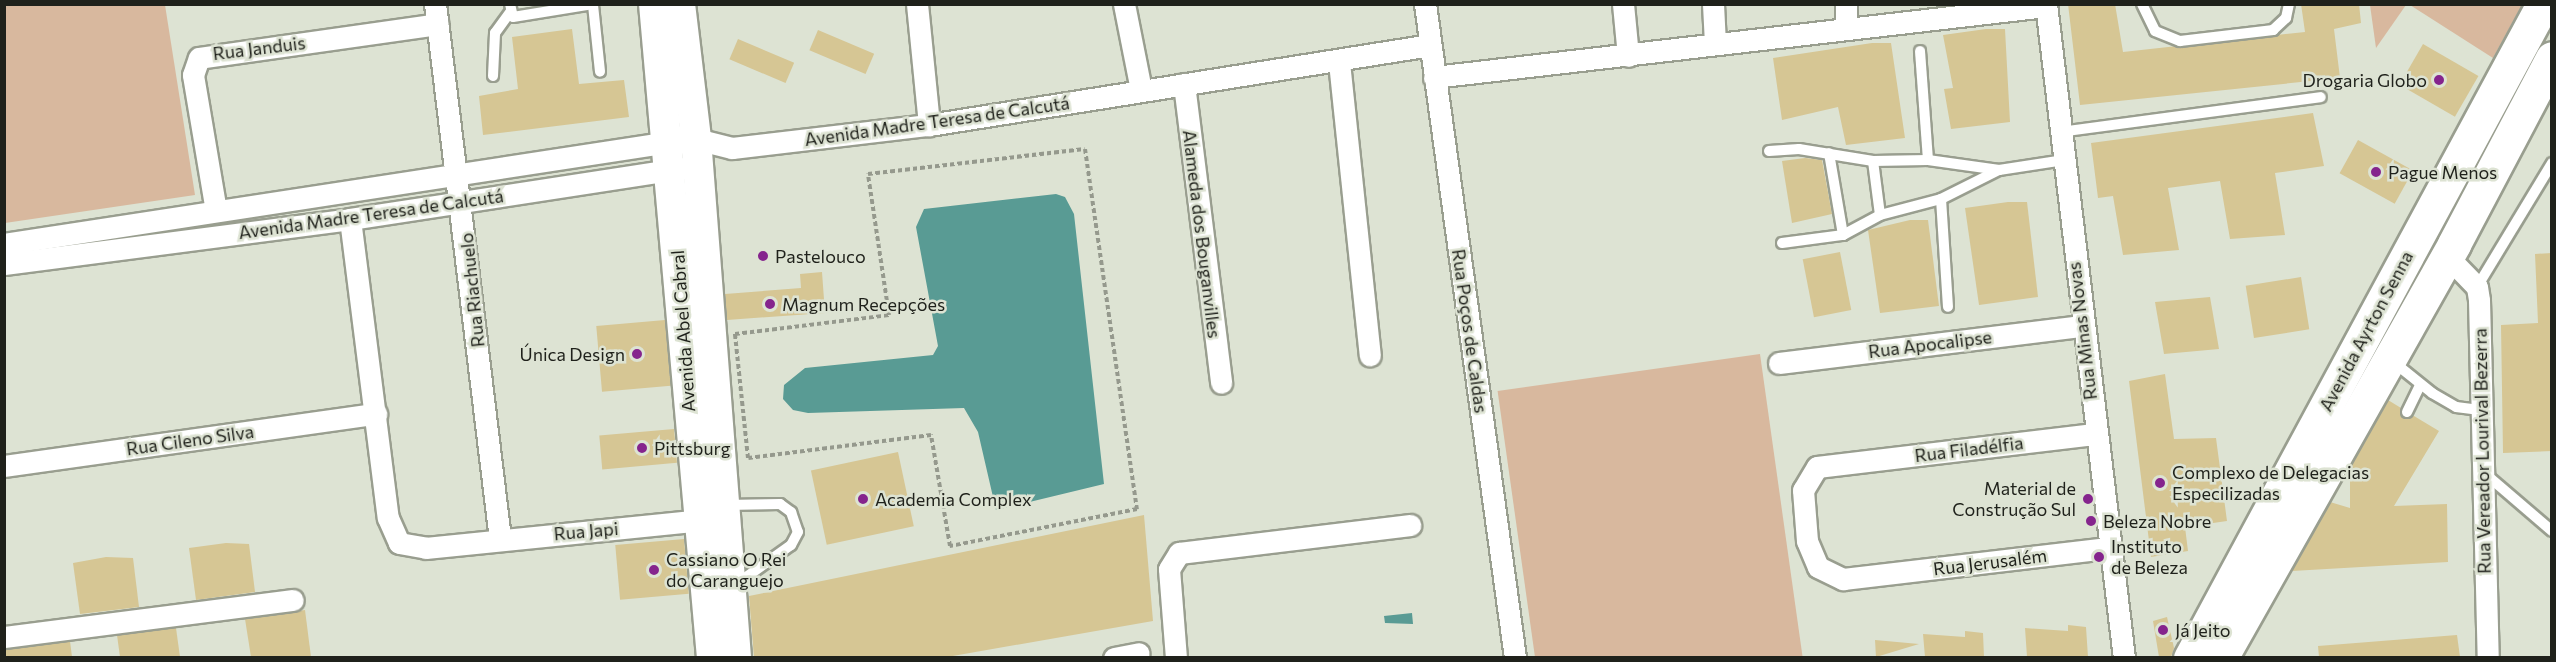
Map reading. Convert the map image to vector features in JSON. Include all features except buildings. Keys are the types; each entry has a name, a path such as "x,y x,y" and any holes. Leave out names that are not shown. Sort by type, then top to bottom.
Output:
{"main road":[{"name":"Avenida Abel Cabral","path":"654,4 683,154"},
{"name":"Avenida Abel Cabral","path":"680,4 683,154 716,514 731,588 736,657"},
{"name":"Avenida Ayrton Senna","path":"2190,657 2375,350 2543,4"},
{"name":"Avenida Ayrton Senna","path":"2221,657 2334,467 2375,350 2447,256 2552,58"},
{"name":"Avenida Abel Cabral","path":"712,657 716,514"}],"street":[{"path":"916,4 929,125"},
{"path":"1124,4 1141,90"},
{"name":"Rua Poços de Caldas","path":"1425,4 1515,657"},
{"path":"1623,4 1628,56"},
{"path":"1713,4 1715,45"},
{"path":"1846,4 1846,29"},
{"path":"1434,77 1628,56 2046,5"},
{"name":"Rua Minas Novas","path":"2046,5 2094,434 2124,657"},
{"name":"Rua Riachuelo","path":"437,14 462,202 500,539"},
{"name":"Rua Janduis","path":"216,211 193,75 199,58 437,14"},
{"name":"Avenida Madre Teresa de Calcutá","path":"4,244 457,172 683,154 929,125 1141,90 1184,88 1340,67 1431,50"},
{"path":"1340,67 1370,355"},
{"name":"Alameda dos Bouganvilles","path":"1184,88 1221,383"},
{"name":"Avenida Madre Teresa de Calcutá","path":"4,264 350,219 462,202 683,154"},
{"name":"Rua Japi","path":"350,219 391,534 411,547 448,547 716,514"},
{"path":"2447,256 2476,287"},
{"name":"Rua Vereador Lourival Bezerra","path":"2476,287 2480,470 2488,657"},
{"name":"Rua Apocalipse","path":"1779,363 2082,326"},
{"name":"Rua Cileno Silva","path":"4,466 376,414"},
{"name":"Rua Filadélfia","path":"1871,577 1824,573 1807,541 1807,478 1816,467 2094,434"},
{"path":"1176,657 1169,569 1179,553 1410,525"},
{"name":"Rua Jerusalém","path":"1871,577 2108,548"},
{"path":"4,637 293,600"},
{"path":"1114,657 1139,653"}],"lane":[{"path":"510,8 513,17 593,4 600,72"},
{"path":"2142,4 2155,31 2180,41 2272,30 2286,18 2289,4"},
{"path":"493,76 495,33 510,8"},
{"path":"1920,51 1928,160"},
{"path":"2060,132 2321,98"},
{"path":"1769,151 1829,153 1873,161 1928,160 1999,170 2064,160"},
{"path":"1829,153 1844,235"},
{"path":"1873,161 1880,215"},
{"path":"2476,287 2552,164"},
{"path":"1782,243 1844,235 1880,215 1941,199 1999,170"},
{"path":"1941,199 1948,307"},
{"path":"2375,350 2420,384 2456,407 2480,410"},
{"path":"2407,412 2420,384"},
{"path":"2480,470 2552,531"},
{"path":"716,514 780,504 791,512 798,532 786,550 731,588"}],"path":[{"path":"1085,148 1137,509 950,546 931,435 748,458 735,334 889,315 867,174 1085,148"}],"shaded area":[{"path":"4,5 165,5 195,195 5,223"},
{"path":"2370,5 2406,5 2376,48"},
{"path":"2410,5 2522,5 2493,58"},
{"path":"1760,354 1803,657 1535,658 1498,391"}],"water":[{"path":"1056,194 1065,197 1074,214 1104,484 996,510 978,432 964,408 808,413 793,410 783,399 784,385 805,368 933,355 938,346 916,227 924,209"},
{"path":"1412,613 1413,624 1385,623 1384,616"}],"place":[{"name":"Drogaria Globo","path":"2439,80"},
{"name":"Pague Menos","path":"2376,172"},
{"name":"Pastelouco","path":"763,256"},
{"name":"Magnum Recepções","path":"770,304"},
{"name":"Única Design","path":"637,354"},
{"name":"Pittsburg","path":"642,448"},
{"name":"Complexo de Delegacias Especilizadas","path":"2160,483"},
{"name":"Academia Complex","path":"863,499"},
{"name":"Material de Construção Sul","path":"2088,499"},
{"name":"Beleza Nobre","path":"2091,521"},
{"name":"Instituto de Beleza","path":"2099,557"},
{"name":"Cassiano O Rei do Caranguejo","path":"654,570"},
{"name":"Já Jeito","path":"2163,630"}]}
